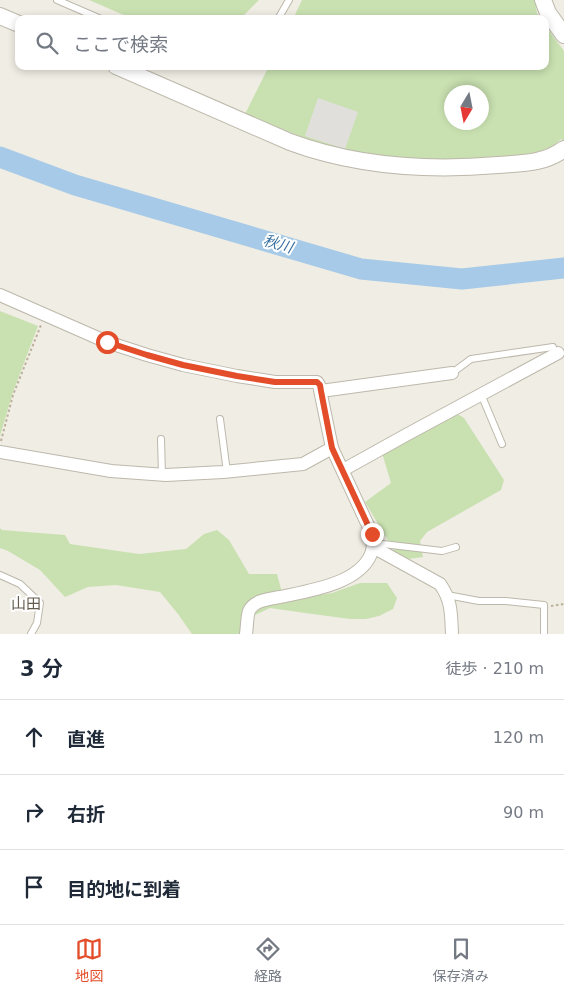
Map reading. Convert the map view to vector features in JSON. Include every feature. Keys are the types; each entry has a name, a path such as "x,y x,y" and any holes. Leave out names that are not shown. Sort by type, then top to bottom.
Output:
{"street":[{"path":"543,0 548,13 564,35"},
{"path":"0,16 15,22"},
{"path":"125,70 290,142 343,158 421,167 474,167 537,162 554,156 564,149"},
{"path":"0,296 107,342 147,355 183,365 237,376 275,382 317,382 320,385 332,448 372,534 373,547 371,555 364,565 351,576 321,589 258,601 249,610 246,634"},
{"path":"343,470 558,353"},
{"path":"321,391 452,373"},
{"path":"0,452 111,471 162,475 227,472 303,464 332,448"},
{"path":"373,547 440,584 451,606 452,634"}],"lane":[{"path":"57,0 92,15"},
{"path":"280,15 289,0"},
{"path":"452,373 471,359 558,353"},
{"path":"481,394 502,444"},
{"path":"220,419 227,472"},
{"path":"161,438 162,475"},
{"path":"373,547 383,544 442,551 456,547"},
{"path":"0,575 20,584 40,603 37,623 31,634"},
{"path":"447,595 479,600 544,605 544,634"}],"path":[{"path":"0,443 14,395 42,324"}],"green space":[{"path":"89,0 259,0 244,15 124,15"},
{"path":"302,0 535,0 538,15 295,15"},
{"path":"549,30 564,51 564,142 561,139 552,147 538,152 472,161 423,160 349,153 307,139 245,114 267,70 549,70"},
{"path":"0,311 38,326 13,392 0,436"},
{"path":"454,412 464,418 504,480 501,490 427,532 420,541 423,557 409,559 395,552 365,502 391,483 382,453"},
{"path":"0,528 2,530 65,535 70,544 139,554 186,549 204,534 217,530 229,540 249,574 277,574 284,600 332,593 360,583 387,583 397,598 393,609 379,616 366,619 350,619 270,608 253,616 242,634 192,634 160,592 116,585 88,587 65,597 40,570 0,548"}],"shaded area":[{"path":"318,98 358,112 345,149 305,136"}],"waterway":[{"name":"秋川","path":"0,157 75,185 361,269 462,279 564,268"}],"district":[{"name":"山田","path":"26,604"}],"route":[{"path":"107,342 183,365 237,376 275,382 317,382 320,385 332,448 372,534"}]}
